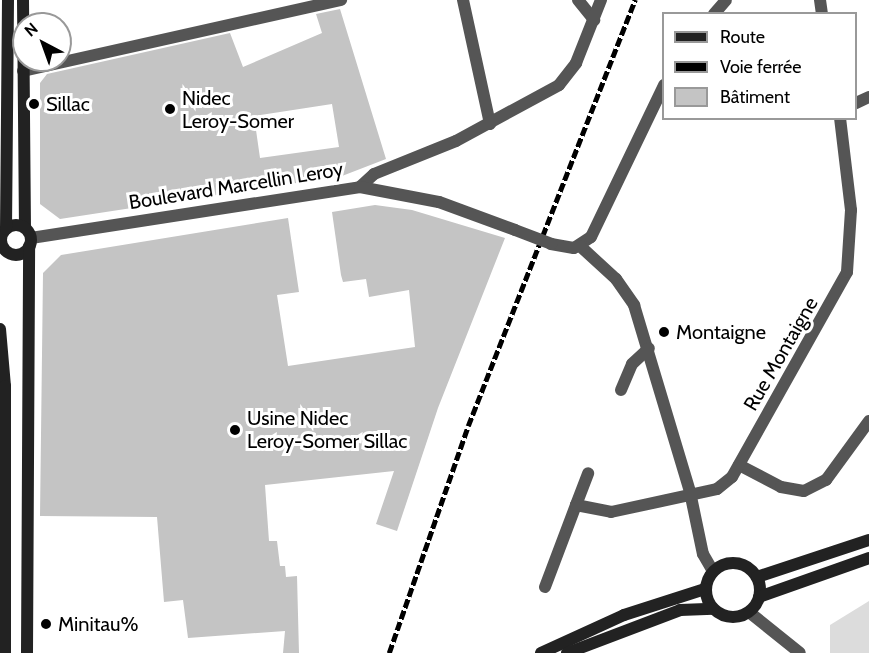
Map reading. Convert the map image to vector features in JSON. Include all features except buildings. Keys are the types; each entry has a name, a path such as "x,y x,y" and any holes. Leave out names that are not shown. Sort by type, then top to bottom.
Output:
{"main road":[{"path":"8,0 4,168 6,229 1,246 15,255 28,237"},
{"path":"23,72 28,237 27,653"},
{"path":"6,229 28,237"},
{"path":"0,329 5,386 5,653"},
{"path":"757,577 869,540"},
{"path":"567,653 680,610 713,609 730,617 749,612 759,597 869,558"},
{"path":"713,609 705,589 713,571 736,562 757,577 759,597"},
{"path":"541,653 624,615 705,589"}],"street":[{"path":"72,60 341,0"},
{"path":"462,0 490,124"},
{"path":"578,0 594,20"},
{"path":"360,187 374,174 490,124 559,85 576,63 601,0"},
{"path":"716,12 726,0"},
{"path":"662,87 598,224 580,246 625,288 649,348 690,492 703,554 713,571"},
{"name":"Rue Montaigne","path":"576,505 610,512 723,486 739,465 847,272 850,210 840,120"},
{"name":"Boulevard Marcellin Leroy","path":"28,237 360,187 439,202 568,249 580,246"},
{"path":"621,390 632,364 649,348"},
{"path":"739,465 781,487 804,491 826,480 869,421"},
{"path":"545,587 588,473"},
{"path":"749,612 800,653"}],"shaded area":[{"path":"869,601 869,653 830,653 830,625"}],"railway":[{"path":"389,653 468,426 635,0"}],"place":[{"name":"Sillac","path":"34,104"},
{"name":"Nidec Leroy-Somer","path":"170,109"},
{"name":"Montaigne","path":"664,332"},
{"name":"Usine Nidec Leroy-Somer Sillac","path":"235,430"},
{"name":"Minitau%","path":"46,624"}]}
